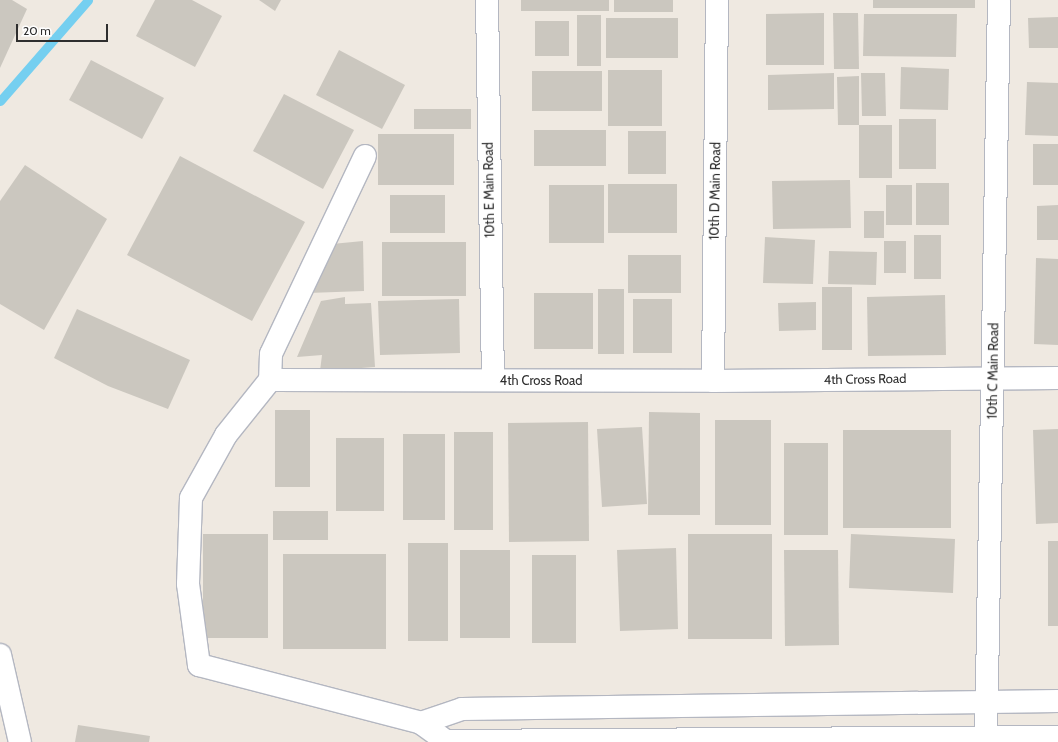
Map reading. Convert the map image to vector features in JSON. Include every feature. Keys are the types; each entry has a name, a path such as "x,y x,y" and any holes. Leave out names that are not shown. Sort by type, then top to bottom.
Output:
{"street":[{"name":"10th E Main Road","path":"487,0 492,380"},
{"name":"10th D Main Road","path":"713,381 717,0"},
{"name":"10th C Main Road","path":"986,740 999,0"},
{"path":"365,156 271,354 270,380 226,435 191,498 188,584 199,665 421,723 446,741 986,740 1058,737"},
{"name":"4th Cross Road","path":"270,380 713,381 1058,378"},
{"path":"0,655 20,742"},
{"path":"421,723 462,709 1058,701"}],"building":[{"path":"0,0 12,0 27,9 0,68"},
{"path":"155,0 192,0 222,16 195,67 136,36"},
{"path":"259,0 281,0 275,11"},
{"path":"521,0 609,0 609,11 521,11"},
{"path":"614,0 673,0 673,12 614,12"},
{"path":"873,0 975,0 975,8 873,8"},
{"path":"824,13 824,65 766,65 766,14"},
{"path":"833,13 858,13 859,69 834,69"},
{"path":"864,14 957,14 956,57 863,56"},
{"path":"577,15 601,15 601,66 577,66"},
{"path":"1058,17 1058,48 1029,48 1028,18"},
{"path":"606,18 678,18 678,58 606,58"},
{"path":"535,21 569,21 569,56 535,56"},
{"path":"339,50 405,85 382,129 316,95"},
{"path":"91,60 164,98 142,139 69,100"},
{"path":"901,67 949,69 948,110 900,109"},
{"path":"608,70 662,70 662,126 608,126"},
{"path":"532,71 602,71 602,111 532,111"},
{"path":"834,73 834,109 768,110 768,75"},
{"path":"861,73 885,73 886,116 862,116"},
{"path":"859,76 859,125 838,125 837,77"},
{"path":"1027,82 1058,83 1058,136 1025,135"},
{"path":"284,94 354,130 323,189 253,151"},
{"path":"414,109 471,109 471,129 414,129"},
{"path":"899,119 936,119 936,169 899,169"},
{"path":"859,125 892,125 892,178 859,178"},
{"path":"534,130 606,130 606,166 534,166"},
{"path":"628,131 666,131 666,174 628,174"},
{"path":"378,134 454,134 454,185 378,185"},
{"path":"1033,144 1058,144 1058,185 1033,185"},
{"path":"180,156 305,222 252,321 127,255"},
{"path":"25,165 107,219 44,330 0,304 0,201"},
{"path":"850,180 851,228 773,229 772,181"},
{"path":"916,183 949,183 949,225 916,225"},
{"path":"608,184 677,184 677,233 608,233"},
{"path":"549,185 604,185 604,243 549,243"},
{"path":"886,185 912,185 912,225 886,225"},
{"path":"390,195 445,195 445,233 390,233"},
{"path":"1058,205 1058,240 1037,240 1037,206"},
{"path":"864,211 884,211 884,238 864,238"},
{"path":"914,235 941,235 941,279 914,279"},
{"path":"765,237 815,240 813,284 763,283"},
{"path":"363,241 364,291 308,293 332,244"},
{"path":"884,241 906,241 906,273 884,273"},
{"path":"382,242 466,242 466,296 382,296"},
{"path":"829,251 877,252 876,285 828,284"},
{"path":"628,255 681,255 681,293 628,293"},
{"path":"1036,258 1058,259 1058,345 1034,344"},
{"path":"822,287 852,287 852,350 822,350"},
{"path":"598,289 624,289 624,354 598,354"},
{"path":"534,293 593,293 593,349 534,349"},
{"path":"945,295 946,355 868,356 867,297"},
{"path":"345,297 345,304 371,303 375,367 320,371 322,355 297,357 321,301"},
{"path":"459,299 460,353 380,355 378,301"},
{"path":"633,299 672,299 672,353 633,353"},
{"path":"816,302 816,330 779,331 778,303"},
{"path":"77,309 190,360 168,409 108,386 54,358"},
{"path":"275,410 310,410 310,487 275,487"},
{"path":"649,412 700,413 700,515 648,515"},
{"path":"715,420 771,420 771,525 715,525"},
{"path":"588,422 589,541 509,542 508,423"},
{"path":"642,427 647,504 602,507 597,429"},
{"path":"1058,429 1058,523 1036,524 1033,430"},
{"path":"843,430 951,430 951,528 843,528"},
{"path":"454,432 493,432 493,530 454,530"},
{"path":"403,434 445,434 445,520 403,520"},
{"path":"336,438 384,438 384,511 336,511"},
{"path":"784,443 828,443 828,535 784,535"},
{"path":"273,511 328,511 328,540 273,540"},
{"path":"203,534 268,534 268,638 203,638"},
{"path":"688,534 772,534 772,639 688,639"},
{"path":"851,534 955,539 953,593 849,588"},
{"path":"1048,541 1058,541 1058,626 1048,626"},
{"path":"408,543 448,543 448,641 408,641"},
{"path":"676,548 678,629 620,631 617,550"},
{"path":"460,550 510,550 510,638 460,638"},
{"path":"784,550 838,550 839,645 785,646"},
{"path":"283,554 386,554 386,649 283,649"},
{"path":"532,555 576,555 576,643 532,643"},
{"path":"78,725 150,736 149,742 75,742"}],"waterway":[{"path":"0,101 88,0"}]}
